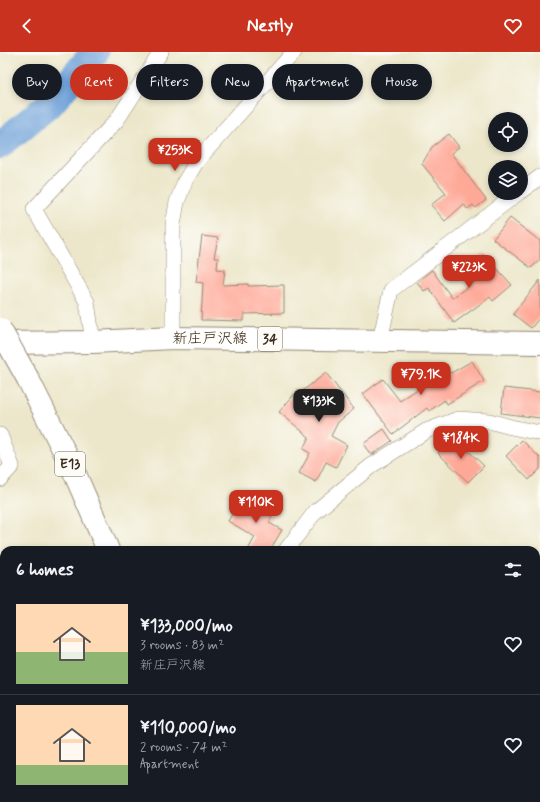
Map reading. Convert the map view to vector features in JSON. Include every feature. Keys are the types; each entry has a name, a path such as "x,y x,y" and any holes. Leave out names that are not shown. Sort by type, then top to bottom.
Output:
{"main road":[{"name":"E13","path":"0,329 28,379 72,468 106,546"},
{"name":"新庄戸沢線","path":"0,343 93,342 173,338 540,343"}],"street":[{"path":"93,342 87,302 34,209 117,120 161,52"},
{"path":"173,338 173,225 177,202 185,181 197,161 294,52"},
{"path":"528,186 540,177"},
{"path":"380,341 390,290 509,200"},
{"path":"289,546 315,512 371,466 426,431 458,419 488,421 540,433"},
{"path":"0,435 12,466 0,479"}],"building":[{"path":"449,134 459,147 451,153 486,200 476,208 473,205 467,209 464,204 445,221 431,205 446,193 422,164 432,147"},
{"path":"510,218 540,241 540,260 531,268 493,239"},
{"path":"202,236 218,238 214,258 218,258 217,269 225,270 223,285 284,285 284,313 244,314 244,321 201,320 203,283 196,282"},
{"path":"484,254 512,285 493,301 490,297 454,323 429,288 424,291 417,282 432,270 452,298 476,281 466,270"},
{"path":"540,280 540,317 531,328 513,314"},
{"path":"472,361 484,381 447,404 445,400 429,411 427,408 393,434 363,394 383,379 400,401 428,382 430,384"},
{"path":"326,373 354,409 338,422 331,436 347,445 336,467 326,462 316,482 299,473 310,453 303,449 309,437 279,412 298,390 301,392"},
{"path":"504,388 540,392 540,418 501,413"},
{"path":"384,429 392,441 371,455 363,444"},
{"path":"454,437 484,466 468,482 438,453"},
{"path":"522,440 540,458 540,469 529,480 506,456"},
{"path":"243,497 257,505 259,502 271,509 268,514 272,516 269,523 282,530 272,546 250,546 255,537 228,521"}],"waterway":[{"path":"0,145 51,103 95,52"}]}
